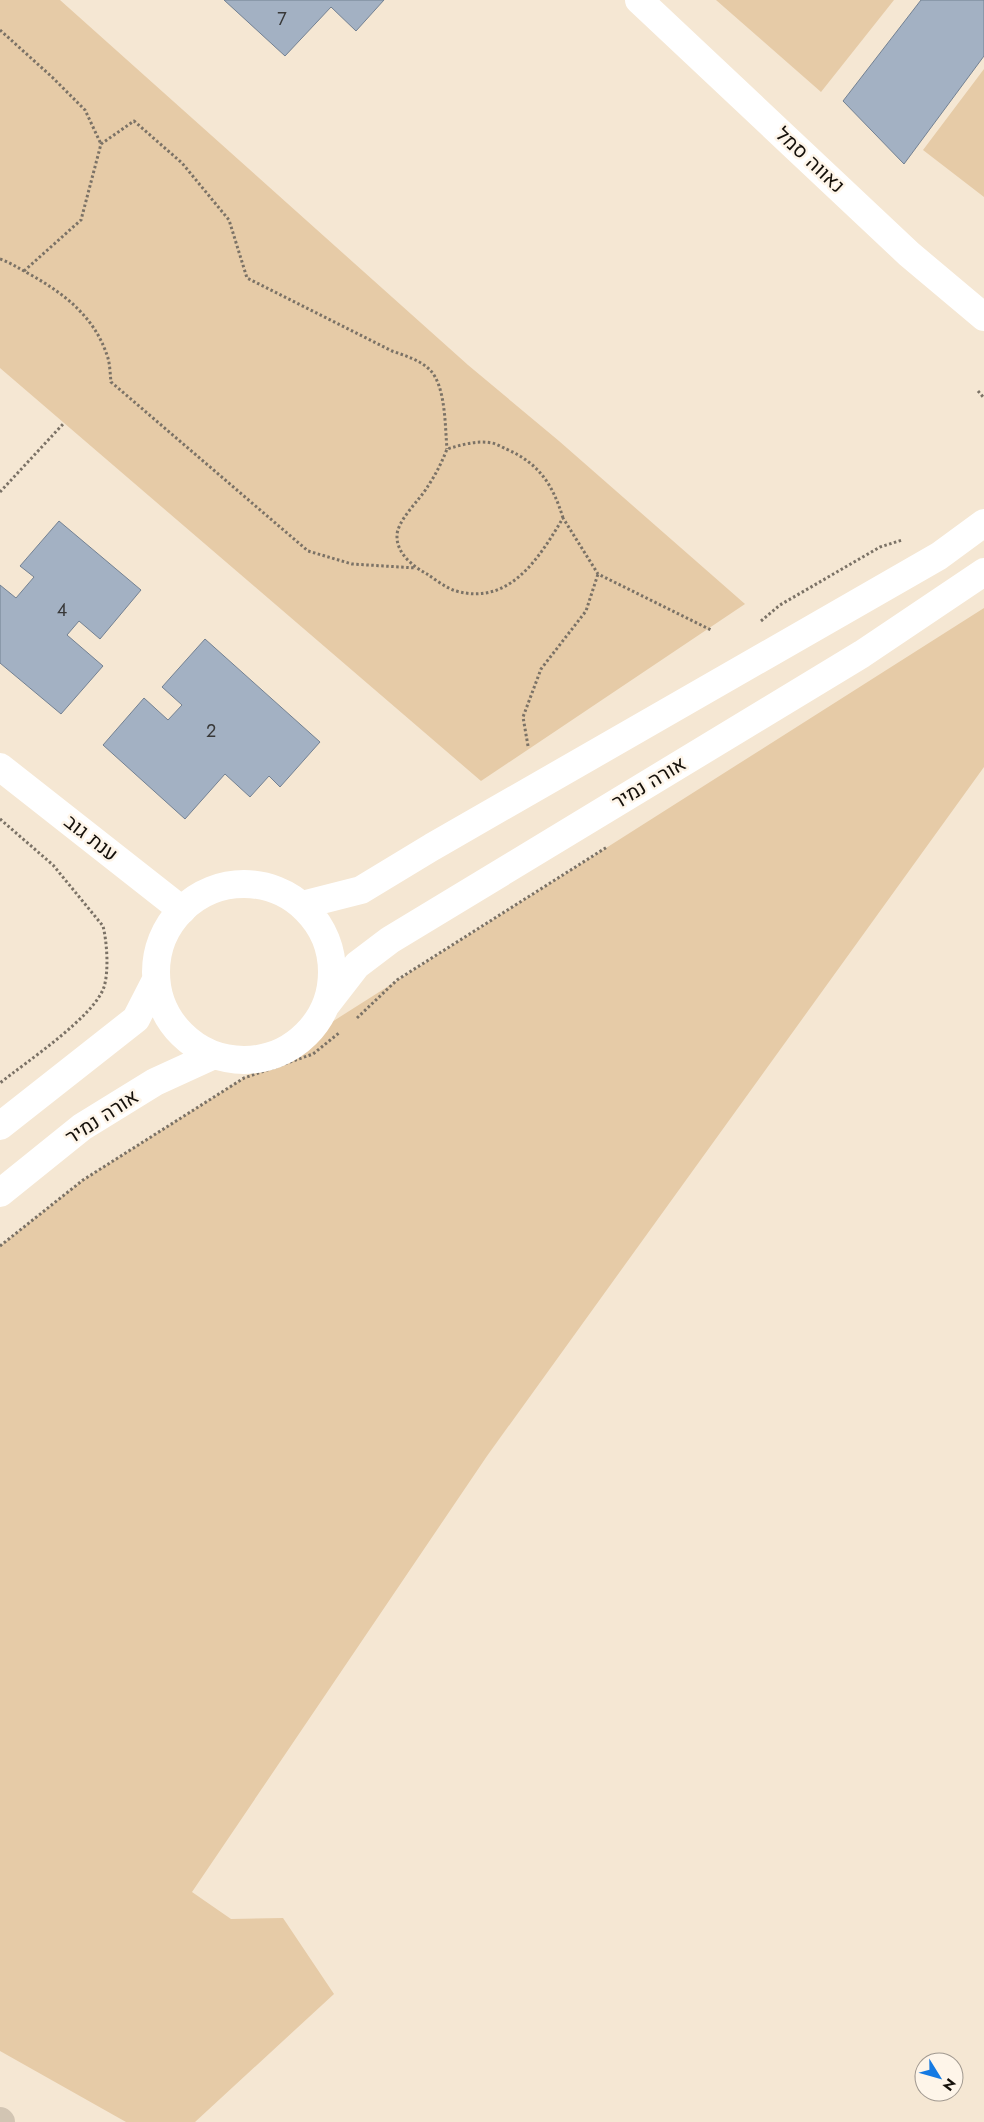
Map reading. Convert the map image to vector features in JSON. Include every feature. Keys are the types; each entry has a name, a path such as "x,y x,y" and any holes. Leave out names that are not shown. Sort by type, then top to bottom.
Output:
{"street":[{"name":"נאווה סמל","path":"639,0 910,254 984,317"},
{"path":"302,905 362,890 432,847 939,556 984,523"},
{"name":"אורה נמיר","path":"326,1005 357,965 390,940 862,654 984,572"},
{"name":"ענת גוב","path":"0,767 182,910"},
{"path":"240,884 261,885 282,892 302,905 315,919 326,939 330,953 332,983 326,1005 316,1024 300,1041 280,1053 259,1059 236,1060 214,1055 194,1045 175,1028 162,1006 156,980 158,955 167,931 182,910 199,897 218,888 240,884"},
{"path":"0,1126 136,1019 156,980"},
{"name":"אורה נמיר","path":"0,1193 82,1127 155,1082 214,1055"}],"path":[{"path":"0,30 85,110 101,144 81,220 24,271"},
{"path":"101,144 134,121 182,163 229,220 247,278 392,352 415,360 431,371 439,388 445,414 446,449 442,463 429,485 400,523 397,537 402,552 416,568 455,591 477,594 497,592 528,568 547,545 563,518"},
{"path":"0,258 56,289 79,309 94,327 108,356 111,382 308,551 352,564 416,568"},
{"path":"978,391 984,398"},
{"path":"0,492 64,423"},
{"path":"446,449 470,442 493,443 514,452 535,466 550,486 563,518 598,574 711,630"},
{"path":"528,746 523,717 542,669 586,611 598,574"},
{"path":"0,819 53,865 103,926 106,938 104,987 96,1002 84,1016 0,1083"},
{"path":"356,1019 397,980 608,846"},
{"path":"0,1246 83,1180 244,1078 313,1054 342,1031"}],"shaded area":[{"path":"0,0 60,0 468,365 559,441 745,604 481,781 0,368"},
{"path":"716,0 894,0 821,92"},
{"path":"984,69 984,197 923,150"},
{"path":"984,608 984,767 487,1456 192,1892 231,1919 283,1918 334,1994 195,2122 126,2122 0,2051 0,1246 83,1180"}],"building":[{"path":"224,0 384,0 356,31 331,7 285,56"},
{"path":"921,0 984,0 984,56 904,164 843,101"},
{"path":"59,521 141,590 100,639 79,621 67,635 103,666 61,714 0,663 0,585 16,598 34,577 20,566"},
{"path":"205,639 320,742 280,787 269,776 250,797 225,774 185,819 103,745 144,698 168,720 182,705 162,687"}]}
